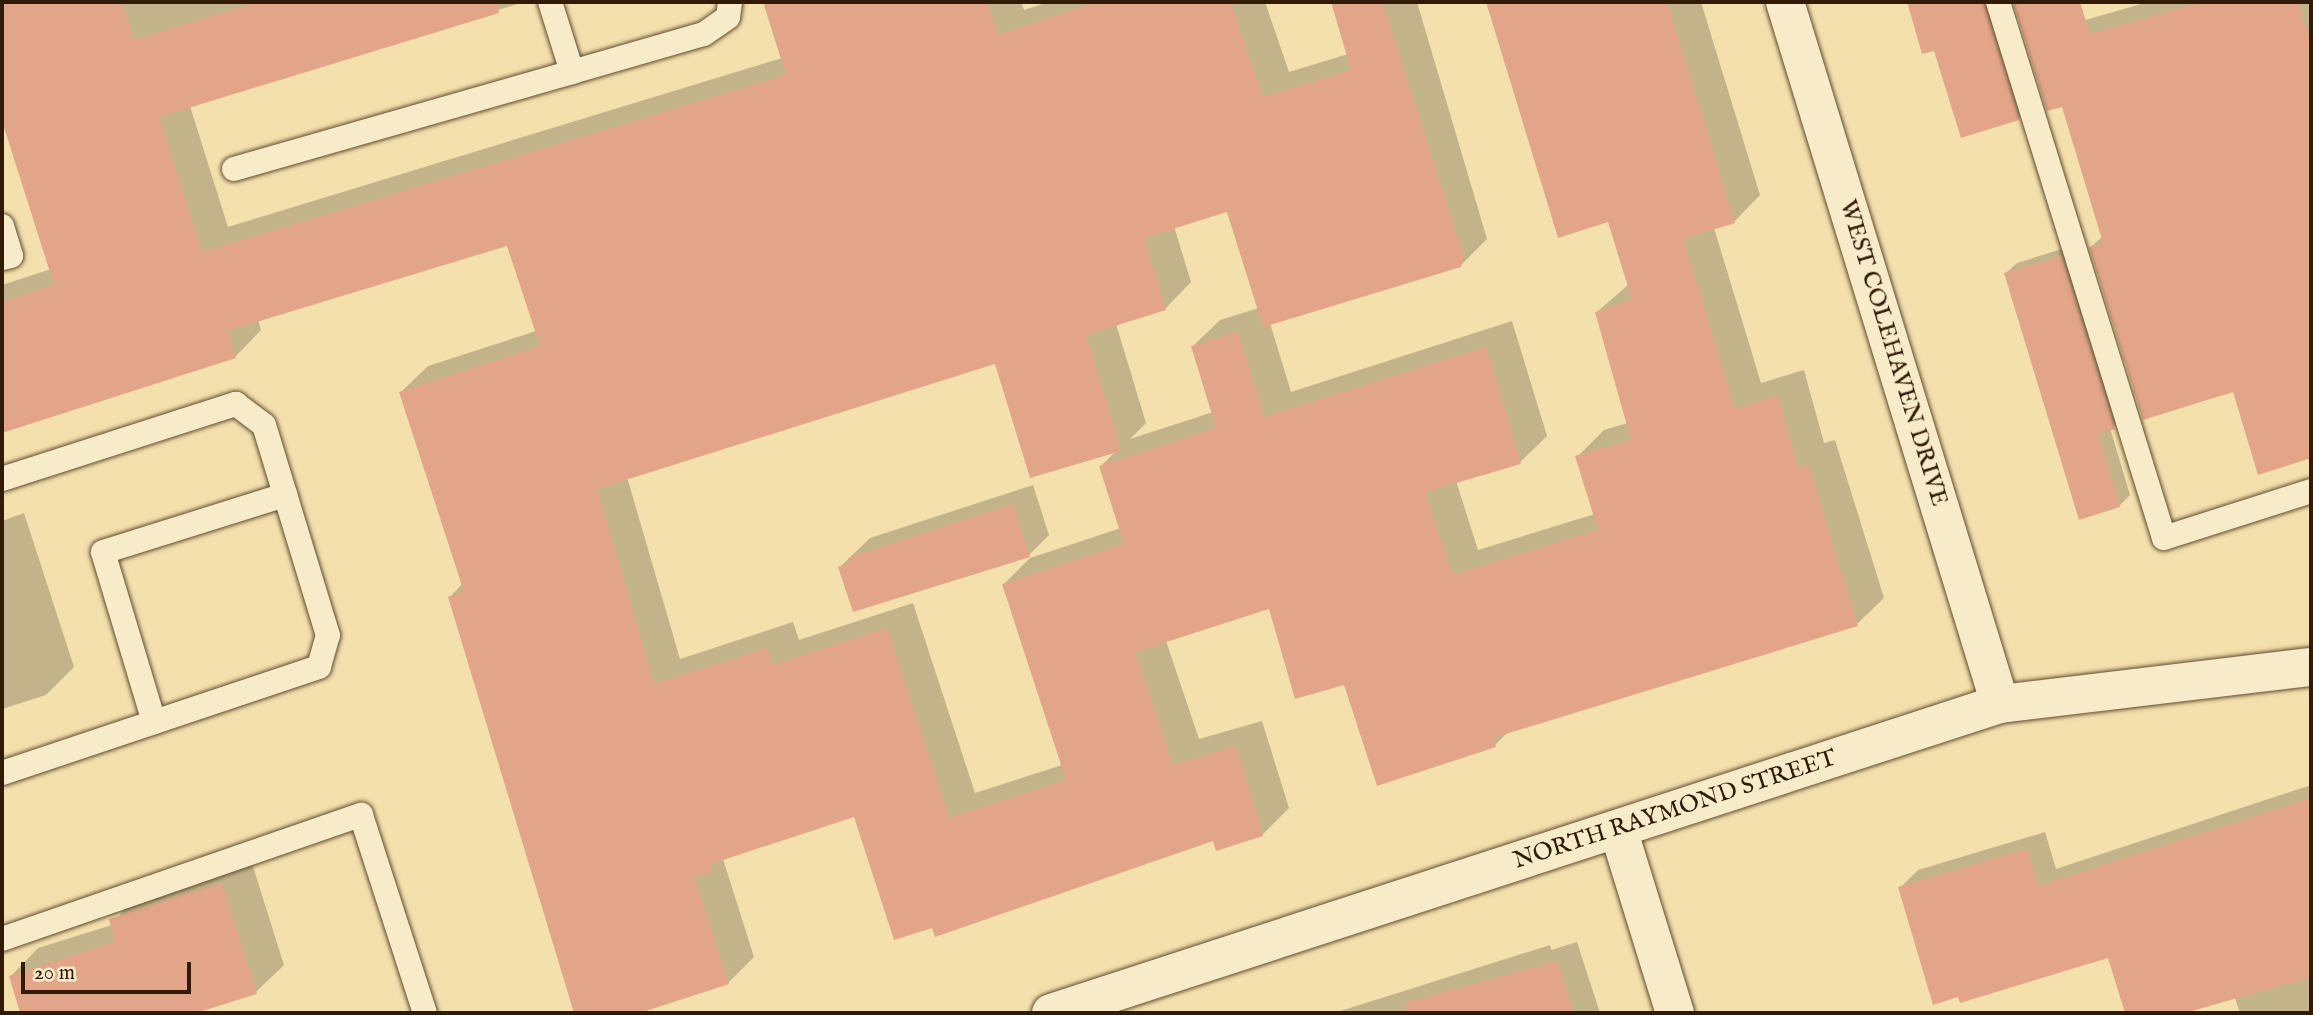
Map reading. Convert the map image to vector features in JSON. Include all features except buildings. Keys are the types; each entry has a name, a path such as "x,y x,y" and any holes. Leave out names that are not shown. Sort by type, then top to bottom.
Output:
{"street":[{"name":"WEST COLEHAVEN DRIVE","path":"1785,2 2000,704"},
{"name":"NORTH RAYMOND STREET","path":"1051,1013 2000,704 2311,667"},
{"path":"1618,829 1675,1013"}],"lane":[{"path":"550,2 572,72"},
{"path":"234,169 704,34 728,17 730,2"},
{"path":"1998,2 2164,538 2311,491"},
{"path":"2,226 10,256 2,258"},
{"path":"2,479 236,404 264,425 328,635 319,667 2,773"},
{"path":"154,722 103,552 285,495"},
{"path":"2,939 361,815 425,1013"}]}
